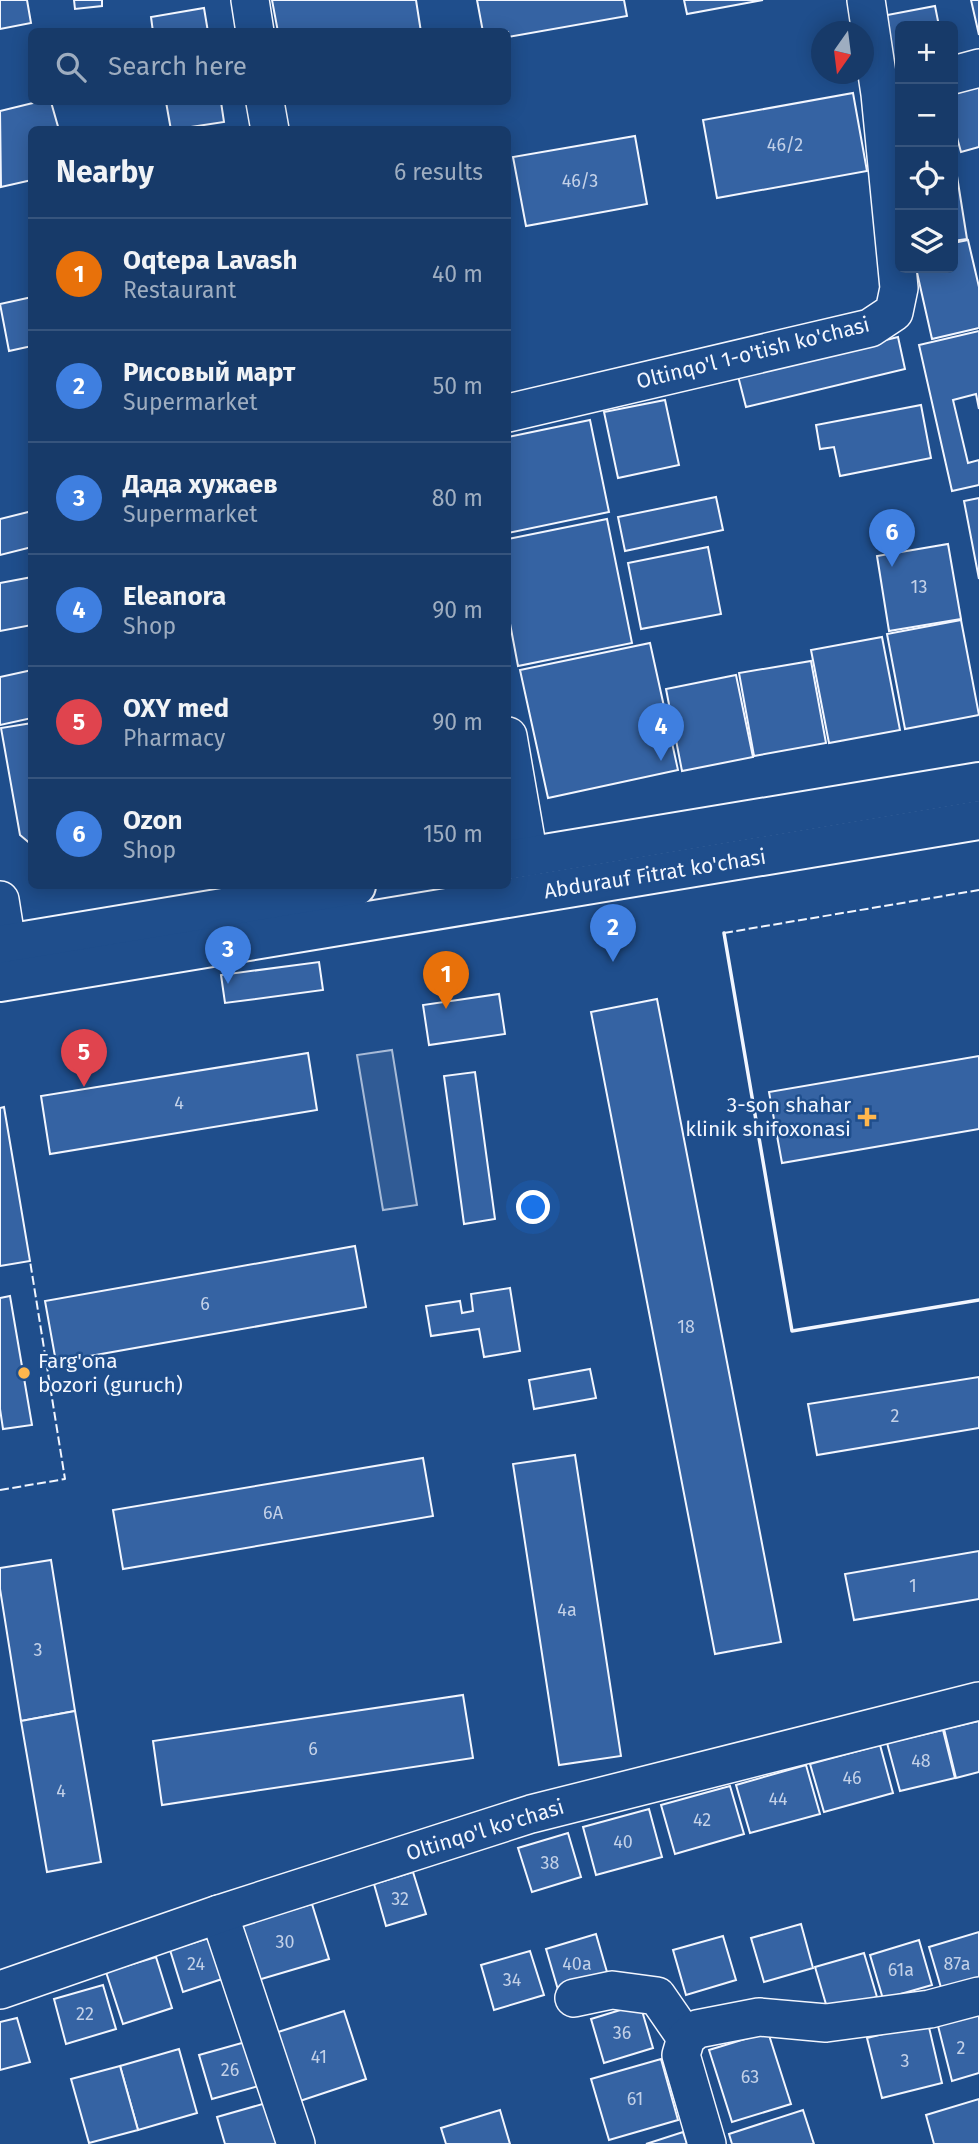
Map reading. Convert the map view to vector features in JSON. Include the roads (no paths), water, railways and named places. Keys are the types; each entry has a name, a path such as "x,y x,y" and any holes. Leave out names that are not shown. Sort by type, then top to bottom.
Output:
{"main road":[{"name":"Abdurauf Fitrat ko'chasi","path":"525,870 979,782"},
{"name":"Abdurauf Fitrat ko'chasi","path":"525,870 979,820"},
{"path":"5,963 342,889"},
{"name":"Abdurauf Fitrat ko'chasi","path":"5,963 419,889"}],"street":[{"path":"250,0 254,28"},
{"name":"Oltinqo'l 1-o'tish ko'chasi","path":"511,412 870,328 894,312 899,288 890,91 866,0"},
{"path":"958,74 979,68"},
{"path":"266,105 269,126"},
{"path":"511,760 525,870"},
{"path":"0,900 5,963"},
{"name":"Oltinqo'l ko'chasi","path":"0,1990 219,1914 531,1814 979,1701"},
{"path":"219,1914 296,2144"},
{"path":"574,1997 612,1990 657,1996 686,2039"},
{"path":"707,2144 681,2054 686,2039 697,2029 759,2017 827,2024 930,2009 979,1996"}],"place":[{"name":"Ozon","path":"892,567"},
{"name":"Eleanora","path":"661,761"},
{"name":"Рисовый март","path":"613,962"},
{"name":"Дада хужаев","path":"228,984"},
{"name":"Oqtepa Lavash","path":"446,1009"},
{"name":"OXY med","path":"84,1087"},
{"name":"3-son shahar klinik shifoxonasi","path":"867,1117"},
{"name":"Farg'ona bozori (guruch)","path":"24,1373"}]}
